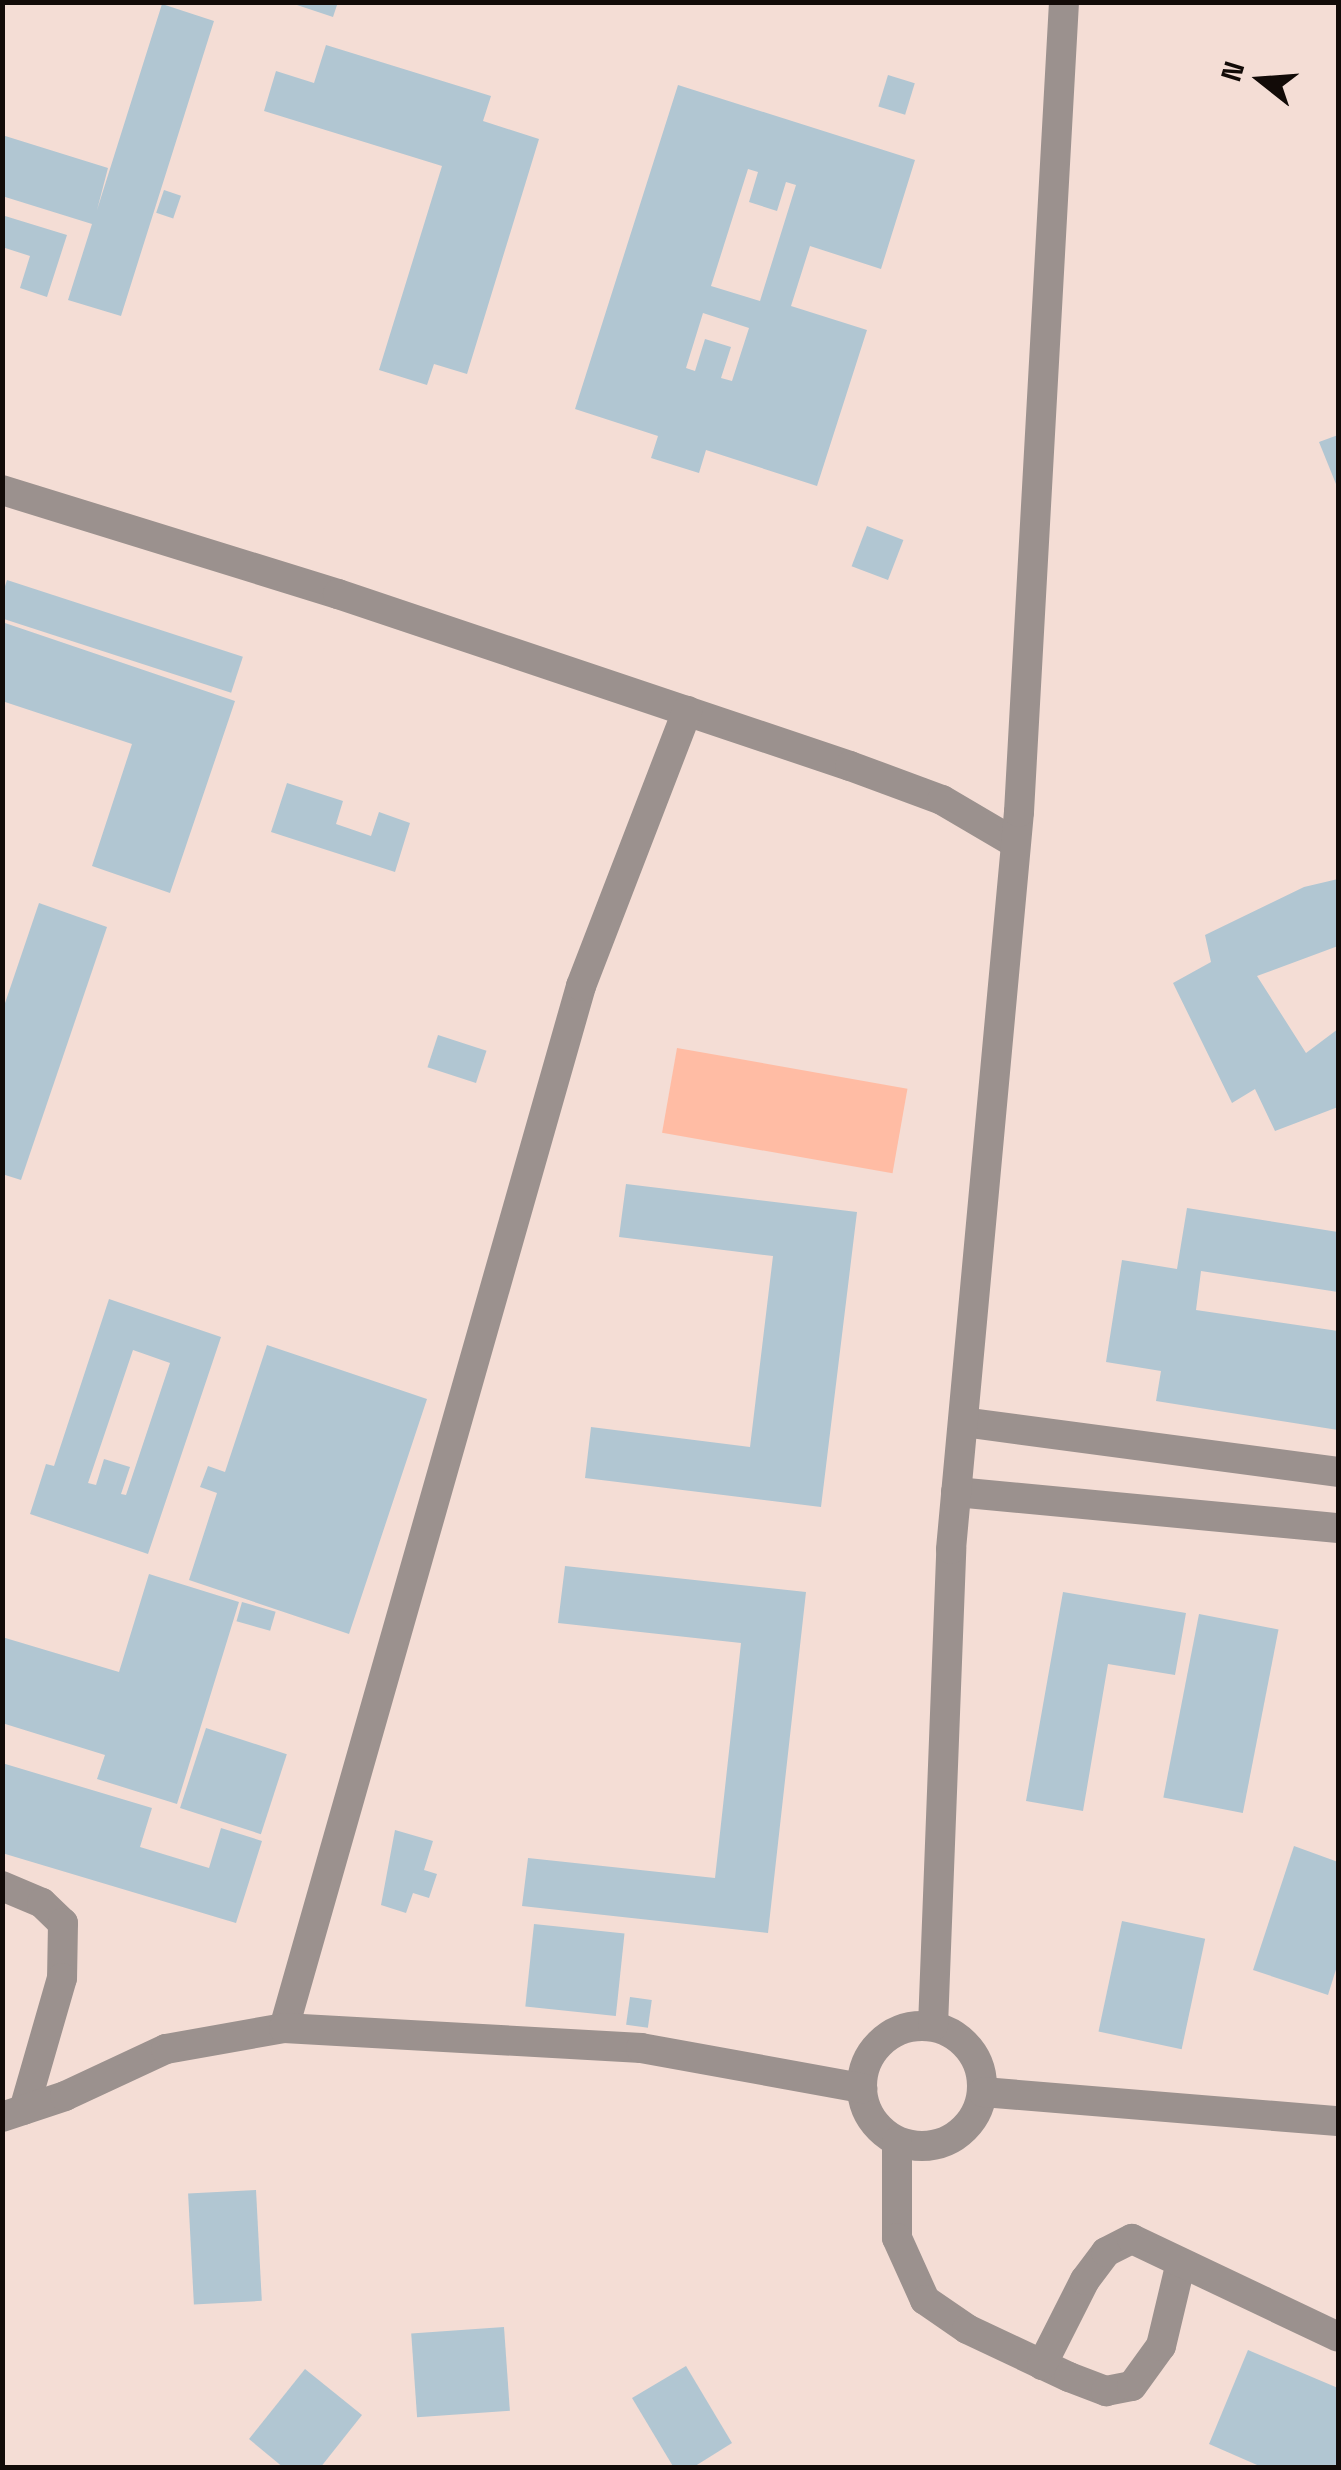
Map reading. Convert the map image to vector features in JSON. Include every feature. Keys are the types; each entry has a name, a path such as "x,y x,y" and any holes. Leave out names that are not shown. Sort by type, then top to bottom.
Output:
{"street":[{"path":"933,2026 956,1492 1015,843 1064,2"},
{"path":"2,490 687,711 942,800 1015,843"},
{"path":"284,2028 581,986 687,711"},
{"path":"963,1422 1338,1472"},
{"path":"956,1492 1338,1528"},
{"path":"2,1886 42,1903 63,1923 62,1978 13,2114"},
{"path":"915,2026 933,2026 965,2042 976,2057 983,2092 978,2110 953,2139 916,2147 897,2142 872,2120 862,2088 864,2070 883,2040 915,2026"},
{"path":"13,2114 166,2049 284,2028 642,2048 862,2088"},
{"path":"983,2092 1338,2120"},
{"path":"897,2142 897,2238 925,2300 1042,2365 1106,2391 1132,2386 1161,2346 1180,2266"},
{"path":"1042,2365 1062,2317 1106,2252 1132,2240 1165,2251 1180,2266 1338,2337"}],"shaded area":[{"path":"677,1048 907,1089 893,1173 662,1133"}],"building":[{"path":"288,2 338,2 333,17"},
{"path":"162,4 214,21 121,316 68,300 92,224 2,196 2,135 108,168 97,210"},
{"path":"326,45 491,96 483,121 539,139 467,374 434,364 427,385 379,370 442,166 264,111 276,71 314,83"},
{"path":"888,75 915,83 905,115 878,107"},
{"path":"678,85 915,160 881,269 810,246 791,306 867,330 817,486 706,450 699,473 651,458 658,436 575,409","holes":["748,169 758,172 749,202 777,211 786,182 796,185 760,301 711,286","703,313 749,328 732,381 721,378 731,347 705,339 695,371 686,368"]},
{"path":"164,190 181,196 173,219 156,213"},
{"path":"5,216 67,235 47,297 20,288 30,256 2,247"},
{"path":"1338,435 1338,489 1319,442"},
{"path":"867,526 903,540 888,580 852,566"},
{"path":"7,580 243,657 231,693 2,618"},
{"path":"2,622 235,701 170,893 92,866 132,744 2,701"},
{"path":"287,783 343,801 336,824 371,836 379,812 410,823 395,872 271,832"},
{"path":"1338,879 1338,946 1257,976 1306,1053 1338,1029 1338,1107 1275,1131 1255,1089 1232,1103 1173,983 1211,962 1205,935 1304,887"},
{"path":"39,903 107,927 21,1180 2,1174 2,1012"},
{"path":"438,1035 487,1051 476,1083 427,1067"},
{"path":"626,1184 857,1212 821,1507 585,1478 591,1427 750,1447 773,1256 619,1237"},
{"path":"1187,1208 1338,1232 1338,1292 1201,1271 1196,1310 1338,1331 1338,1430 1156,1401 1161,1371 1106,1362 1122,1260 1177,1269"},
{"path":"109,1299 221,1337 148,1554 30,1514 46,1464 54,1466","holes":["133,1350 170,1363 126,1495 121,1494 130,1467 104,1459 96,1485 88,1483"]},
{"path":"267,1345 427,1399 349,1634 189,1580 217,1493 200,1487 208,1466 225,1472"},
{"path":"565,1566 806,1592 768,1933 522,1906 528,1858 715,1878 741,1643 558,1623"},
{"path":"149,1574 239,1602 177,1804 97,1779 105,1755 2,1723 2,1637 119,1672"},
{"path":"1063,1592 1186,1613 1175,1675 1108,1664 1083,1811 1026,1801"},
{"path":"242,1602 276,1612 270,1631 236,1621"},
{"path":"1199,1614 1279,1629 1243,1813 1163,1798"},
{"path":"206,1728 287,1754 261,1834 180,1808"},
{"path":"2,1763 152,1808 140,1847 209,1868 221,1828 262,1841 236,1923 2,1853"},
{"path":"395,1830 433,1841 424,1870 437,1874 429,1898 413,1893 406,1913 381,1905"},
{"path":"1294,1846 1338,1862 1338,1963 1328,1995 1253,1970"},
{"path":"1122,1921 1205,1939 1182,2049 1099,2032"},
{"path":"534,1924 625,1934 616,2016 525,2007"},
{"path":"630,1997 652,2000 648,2028 626,2025"},
{"path":"256,2190 262,2301 194,2304 188,2194"},
{"path":"504,2327 510,2411 417,2417 411,2333"},
{"path":"1248,2350 1338,2388 1338,2468 1264,2468 1209,2444"},
{"path":"686,2366 732,2443 692,2468 674,2468 632,2398"},
{"path":"305,2369 362,2415 320,2468 284,2468 249,2439"}]}
